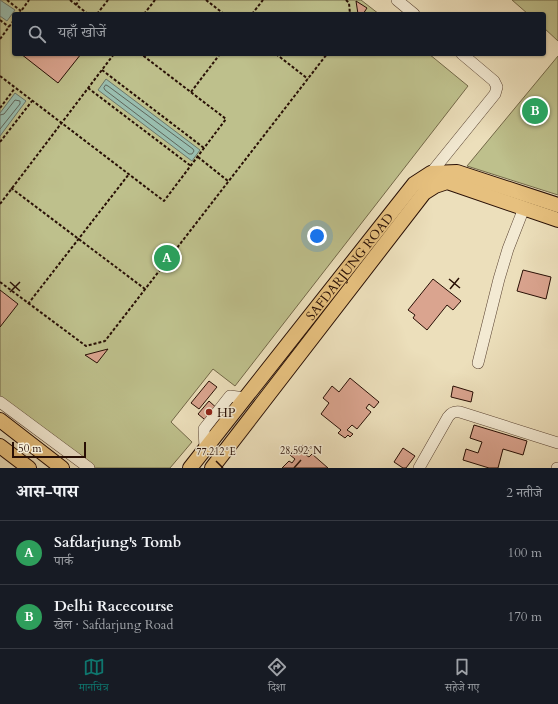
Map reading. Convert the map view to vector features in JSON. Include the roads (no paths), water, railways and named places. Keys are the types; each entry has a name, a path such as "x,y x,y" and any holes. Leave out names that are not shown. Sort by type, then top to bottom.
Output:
{"main road":[{"path":"431,173 457,172 558,205"},
{"name":"SAFDARJUNG ROAD","path":"190,468 414,184 431,173"},
{"name":"SAFDARJUNG ROAD","path":"212,468 424,193 435,186 447,182 558,220"},
{"path":"245,398 258,408"},
{"path":"0,420 62,468"},
{"path":"0,446 29,468"}],"street":[{"path":"397,0 412,12"},
{"path":"424,193 431,173 495,94 497,87 494,81 464,56"},
{"path":"478,363 499,279 508,249 524,208"},
{"path":"0,402 89,468"},
{"path":"419,468 448,417 455,411 558,443"}],"water":[{"path":"0,0 15,10 12,12 7,21 0,16"},
{"path":"106,79 200,150 192,161 98,90"},
{"path":"15,93 26,101 0,136 0,113"}],"place":[{"name":"Delhi Racecourse","path":"535,111"},
{"name":"Safdarjung's Tomb","path":"167,258"},
{"name":"HP","path":"209,412"}]}
